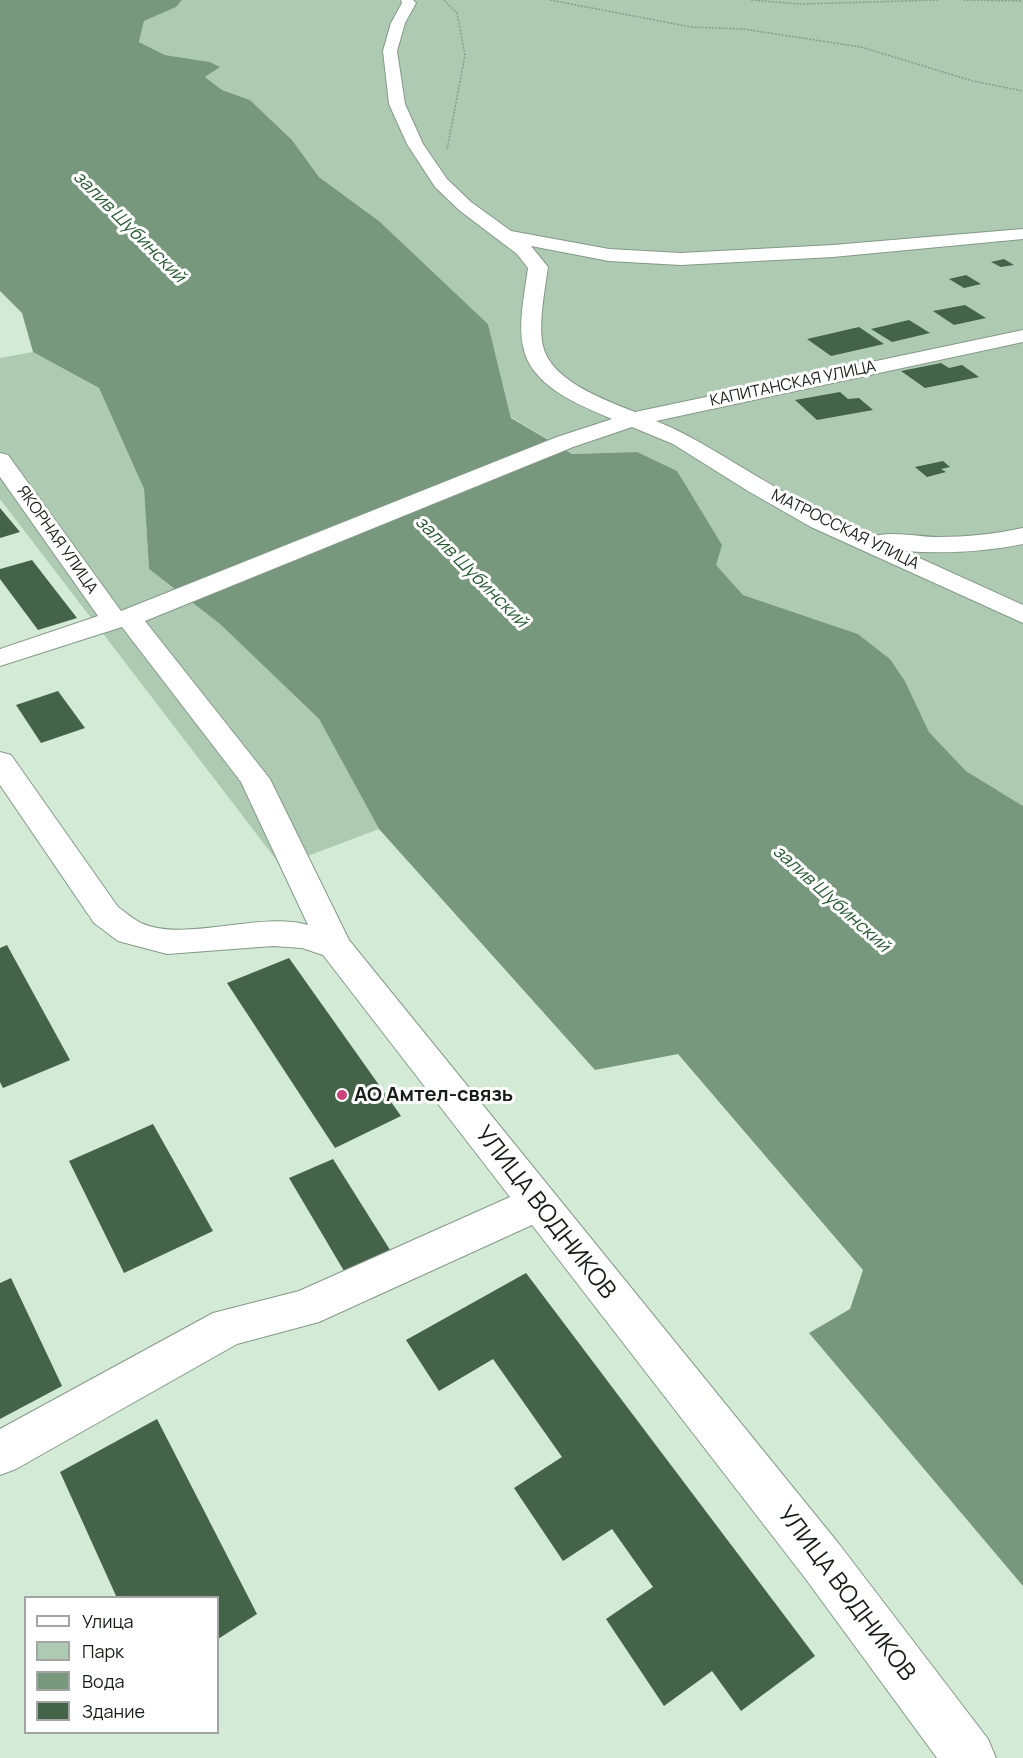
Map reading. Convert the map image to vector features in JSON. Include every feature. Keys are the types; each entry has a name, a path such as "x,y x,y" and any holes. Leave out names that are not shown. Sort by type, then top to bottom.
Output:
{"street":[{"name":"МАТРОССКАЯ УЛИЦА","path":"407,0 409,3 398,23 390,51 398,104 415,144 441,183 465,206 524,250 538,267 533,304 533,346 543,368 586,400 681,439 820,522 859,538 1021,617"},
{"path":"506,236 609,255 681,259 833,251 1023,234"},
{"name":"КАПИТАНСКАЯ УЛИЦА","path":"0,658 121,619 565,442 633,419 1023,336"},
{"name":"ЯКОРНАЯ УЛИЦА","path":"0,460 121,619 255,779 335,946"},
{"path":"859,538 907,544 956,546 987,544 1023,536"},
{"path":"0,762 106,915 130,932 166,942 273,934 303,936 335,946"},
{"name":"УЛИЦА ВОДНИКОВ","path":"335,946 537,1204 822,1561 969,1758"},
{"path":"0,1453 228,1327 304,1310 537,1204"}],"path":[{"path":"441,183 465,55 457,12 444,0"},
{"path":"550,0 691,27 743,29 861,46 973,81 1023,91"},
{"path":"751,0 800,4 939,0"},
{"path":"963,0 1023,1"}],"green space":[{"path":"182,0 1023,0 1023,806 966,771 929,732 905,681 890,659 858,634 743,595 715,565 637,452 572,454 511,417 488,324 379,221 319,177 292,140 250,100 222,90 205,77 219,67 210,62 165,55 139,42 144,21 175,7"},
{"path":"33,352 99,388 144,489 149,569 220,624 319,719 379,829 281,866 0,499 0,358"}],"water":[{"name":"залив Шубинский","path":"0,0 182,0 176,7 144,21 139,42 165,55 210,62 220,67 205,77 222,90 250,100 292,140 319,177 379,221 488,324 511,418 572,454 637,452 677,471 722,545 716,565 743,595 858,634 890,659 905,681 929,732 966,771 1023,806 1023,1586 809,1333 850,1309 863,1270 678,1054 595,1070 379,829 319,719 220,624 149,569 144,489 99,388 33,352 22,313 0,291"}],"building":[{"path":"1004,259 1014,265 1001,267 991,262"},
{"path":"966,275 981,284 964,288 949,279"},
{"path":"965,305 986,318 954,325 933,311"},
{"path":"909,320 930,333 892,342 871,329"},
{"path":"859,327 884,344 831,356 807,339"},
{"path":"941,363 949,368 962,365 979,377 925,388 901,371"},
{"path":"840,392 848,399 859,398 873,410 817,420 795,400"},
{"path":"943,461 950,467 941,469 946,472 927,477 915,467"},
{"path":"0,508 20,532 0,538"},
{"path":"32,560 77,618 38,630 0,579 0,569"},
{"path":"58,691 85,728 41,743 16,705"},
{"path":"7,945 70,1060 3,1088 0,1082 0,948"},
{"path":"289,958 401,1116 335,1148 227,983"},
{"path":"153,1124 213,1231 124,1273 69,1161"},
{"path":"333,1159 392,1253 347,1276 289,1178"},
{"path":"526,1273 815,1656 741,1711 712,1671 664,1706 606,1619 653,1587 612,1529 563,1561 514,1488 562,1457 493,1359 439,1391 406,1340"},
{"path":"11,1278 62,1386 0,1419 0,1283"},
{"path":"157,1419 257,1614 219,1638 219,1596 116,1596 60,1472"}],"place":[{"name":"АО Амтел-связь","path":"342,1095"}]}
